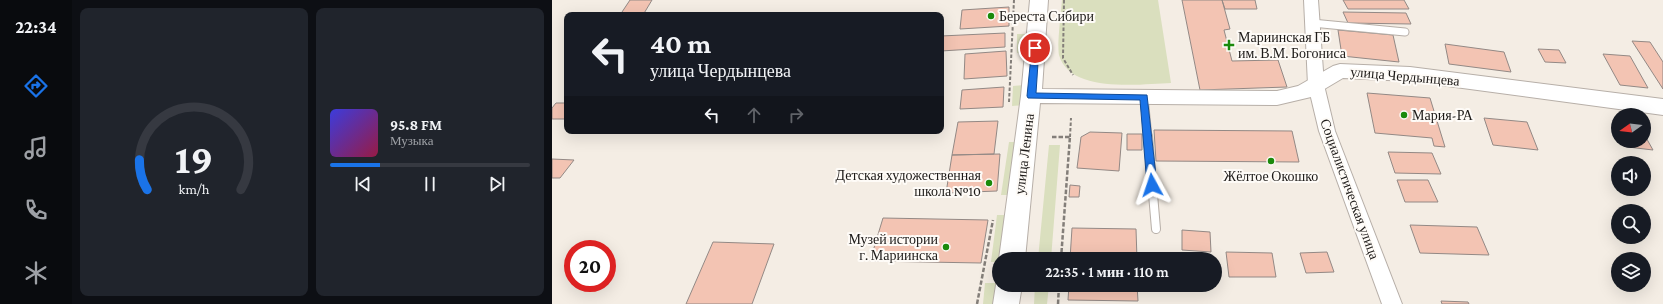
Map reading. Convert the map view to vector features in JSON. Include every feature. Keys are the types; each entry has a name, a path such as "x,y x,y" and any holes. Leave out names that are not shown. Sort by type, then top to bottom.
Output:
{"street":[{"name":"улица Ленина","path":"1013,252 1031,96 1039,0"},
{"name":"Социалистическая улица","path":"1311,0 1316,84 1327,131 1392,304"},
{"name":"улица Чердынцева","path":"1031,96 1277,98 1304,92 1340,71 1396,73 1663,107"},
{"path":"1006,304 1008,292"}],"lane":[{"path":"1312,23 1405,32"},
{"path":"1144,97 1156,229"}],"path":[{"path":"1008,109 1014,0"},
{"path":"1064,0 1063,58 1073,75"},
{"path":"1062,252 1072,118"},
{"path":"1052,137 1070,137"},
{"path":"977,304 994,215"},
{"path":"1058,304 1059,292"}],"green space":[{"path":"1062,0 1158,0 1171,83 1142,85 1108,84 1091,81 1077,76 1066,67 1059,55"},
{"path":"1017,34 1026,34 1026,52 1017,53"},
{"path":"1024,85 1024,105 1012,106 1013,86"},
{"path":"1009,142 1021,142 1014,195 1001,195"},
{"path":"1049,145 1060,145 1052,252 1039,252"},
{"path":"997,215 1009,215 1001,252 992,252"},
{"path":"985,283 992,283 992,292 999,292 998,304 983,304"},
{"path":"1035,292 1048,292 1047,304 1034,304"}],"building":[{"path":"630,0 652,0 645,12 622,12"},
{"path":"1182,0 1222,0 1230,29 1224,30 1232,61 1278,60 1287,87 1200,90"},
{"path":"1222,0 1255,0 1257,9 1225,9"},
{"path":"1343,0 1404,0 1409,9 1348,9"},
{"path":"1009,7 1009,26 960,29 962,10"},
{"path":"1343,12 1406,13 1411,24 1348,23"},
{"path":"1338,30 1393,35 1399,62 1342,56"},
{"path":"1005,33 1005,47 944,51 944,36"},
{"path":"1632,41 1650,42 1663,62 1663,89"},
{"path":"1445,44 1504,52 1511,72 1449,64"},
{"path":"1538,49 1559,50 1566,63 1545,62"},
{"path":"1006,51 1007,76 964,79 965,54"},
{"path":"1603,54 1630,56 1648,88 1620,85"},
{"path":"1004,87 1003,107 960,109 962,90"},
{"name":"Мария-РА","path":"1367,93 1430,98 1445,147 1434,146 1432,138 1375,133"},
{"path":"556,103 564,103 564,119 552,119 552,108"},
{"path":"1484,118 1527,122 1538,150 1493,145"},
{"path":"998,121 994,154 952,155 958,122"},
{"path":"1154,130 1292,131 1299,162 1156,161"},
{"path":"1090,132 1122,133 1119,171 1077,168 1081,137"},
{"path":"1127,134 1142,134 1142,150 1127,150"},
{"path":"1651,146 1653,150 1636,148 1651,148"},
{"path":"1388,152 1432,153 1441,174 1395,173"},
{"path":"1000,154 997,191 946,193 952,155"},
{"path":"552,159 574,160 560,178 552,178"},
{"path":"1397,180 1428,180 1438,202 1405,202"},
{"path":"1070,185 1080,186 1079,197 1069,197"},
{"path":"883,218 988,220 981,263 870,261"},
{"path":"1410,225 1477,227 1489,255 1420,253"},
{"path":"1072,228 1136,229 1137,252 1070,252"},
{"path":"1182,230 1210,232 1211,252 1182,250"},
{"path":"713,242 774,244 752,304 686,304"},
{"path":"1226,252 1272,253 1276,277 1229,277"},
{"path":"1327,252 1334,272 1306,273 1300,253"},
{"path":"1069,292 1137,292 1138,301 1068,300"},
{"path":"1441,301 1468,302 1469,304 1442,304"}],"place":[{"name":"Береста Сибири","path":"991,16"},
{"name":"Мариинская ГБ им. В.М. Богониса","path":"1229,45"},
{"name":"Мария-РА","path":"1404,115"},
{"name":"Жёлтое Окошко","path":"1271,161"},
{"name":"Детская художественная школа №10","path":"989,183"},
{"name":"Музей истории г. Мариинска","path":"946,247"}],"route":[{"path":"1035,48 1031,96 1144,97 1152,185"}]}
